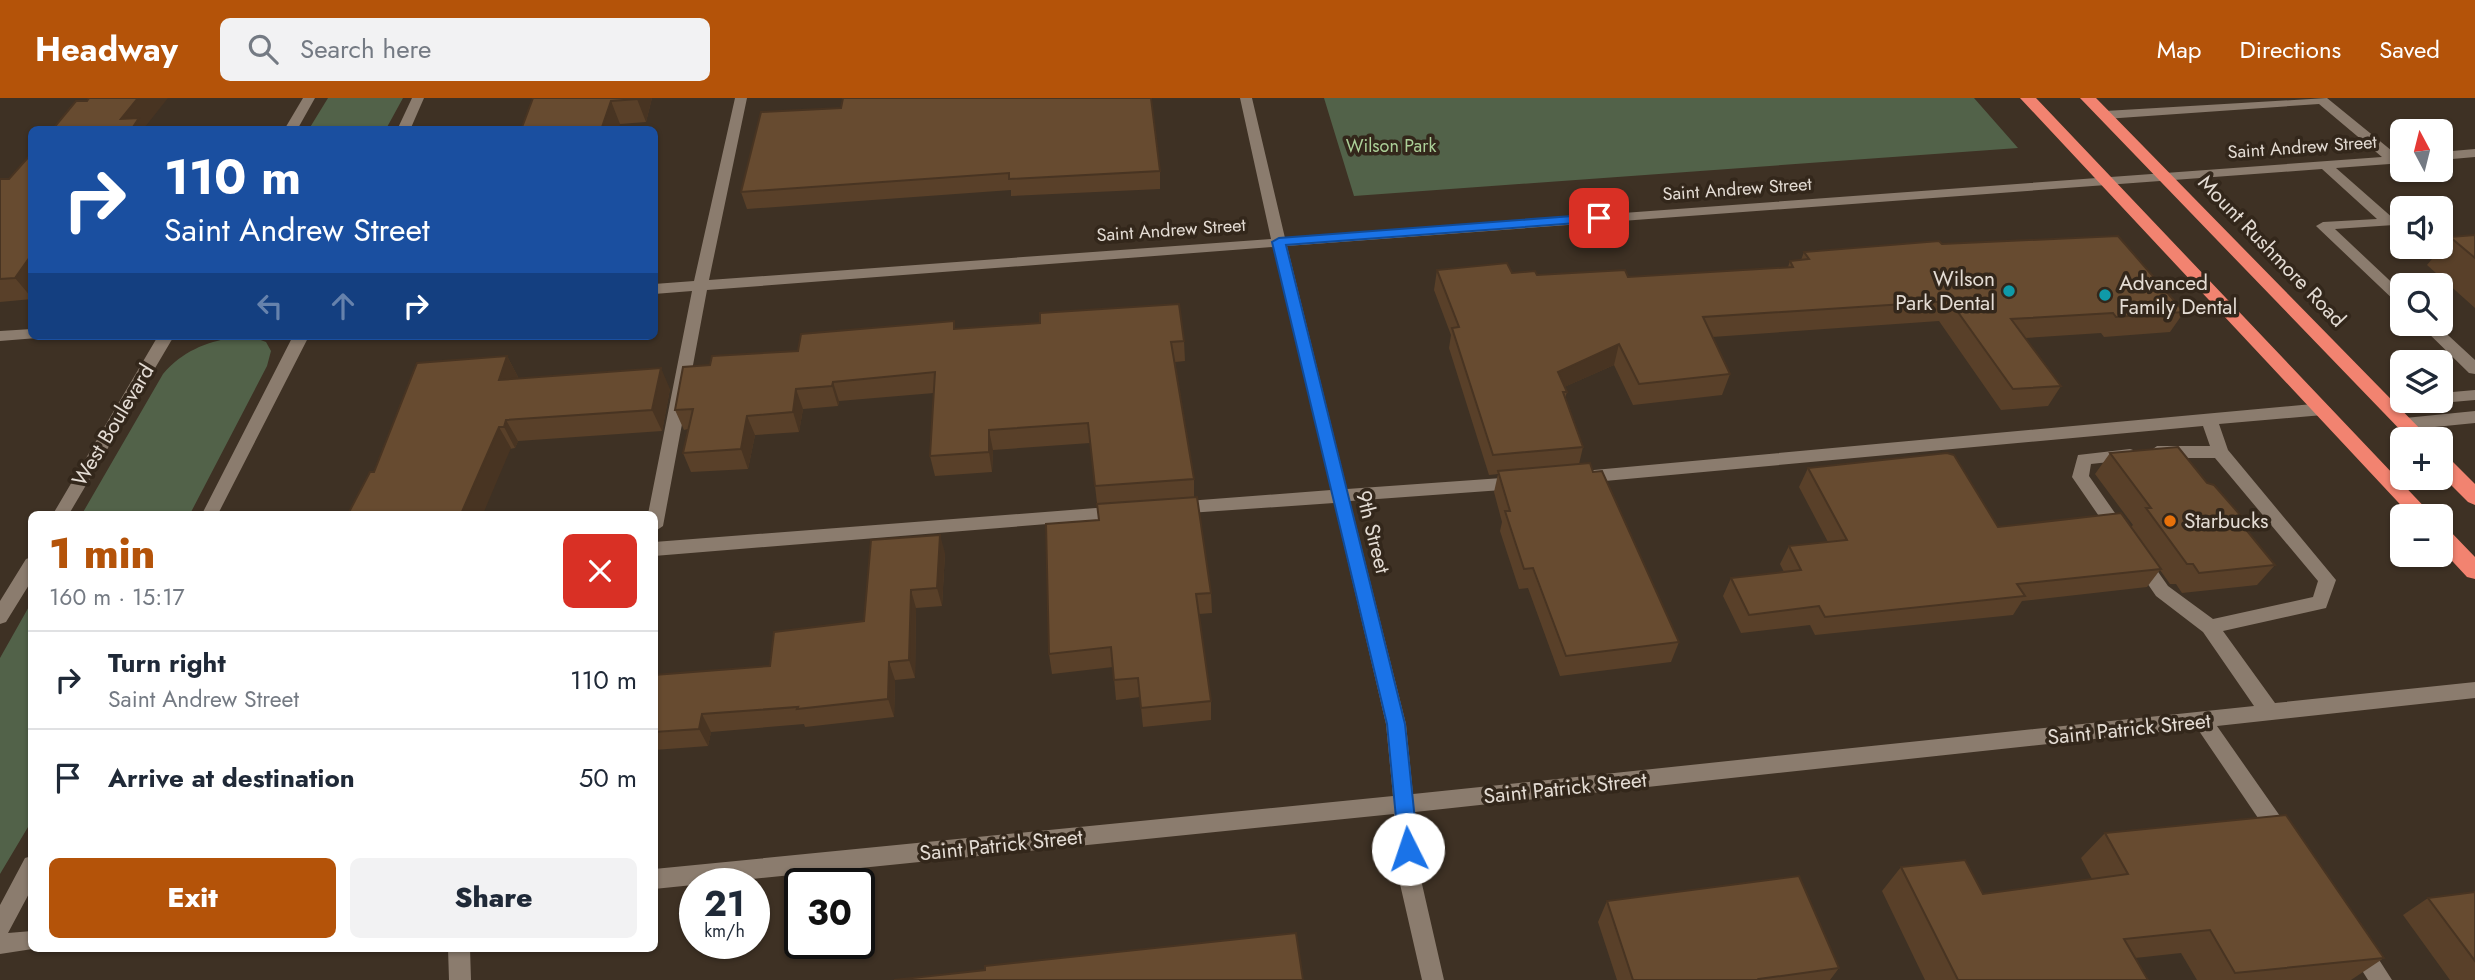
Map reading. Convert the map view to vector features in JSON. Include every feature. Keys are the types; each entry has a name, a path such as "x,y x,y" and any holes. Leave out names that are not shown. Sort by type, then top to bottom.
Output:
{"highway":[{"path":"2028,98 2412,504"},
{"name":"Mount Rushmore Road","path":"2088,98 2408,427"},
{"path":"2453,474 2475,497"},
{"path":"2453,548 2475,571"}],"street":[{"path":"292,126 309,98"},
{"path":"405,126 418,98"},
{"path":"657,511 700,286 741,98"},
{"name":"9th Street","path":"1246,98 1396,724 1411,884 1433,980"},
{"path":"2105,115 2320,99 2390,153"},
{"path":"2454,155 2475,153"},
{"name":"Saint Andrew Street","path":"658,289 2390,160"},
{"path":"2325,164 2389,222 2323,226 2390,289"},
{"path":"0,336 28,334"},
{"path":"2440,336 2475,369"},
{"name":"West Boulevard","path":"63,511 164,340"},
{"path":"212,511 299,340"},
{"path":"2453,397 2475,395"},
{"path":"2453,400 2475,415"},
{"path":"2386,404 2390,404"},
{"path":"1572,477 2323,409"},
{"path":"2405,424 2475,415"},
{"path":"2209,419 2220,452 2327,580 2320,603 2210,627"},
{"path":"2220,452 2186,450 2084,459 2080,477 2162,591 2210,627 2271,714"},
{"path":"1163,509 1531,481"},
{"path":"658,549 1136,511"},
{"path":"0,617 28,571"},
{"name":"Saint Patrick Street","path":"658,879 1405,805 2475,690"},
{"path":"2203,721 2297,858"},
{"path":"0,927 28,873"},
{"path":"2351,936 2381,980"},
{"path":"0,944 28,941"},
{"path":"459,952 460,980"}],"green space":[{"path":"328,98 403,98 388,126 311,126"},
{"name":"Wilson Park","path":"1324,98 1974,98 2018,148 1354,196"},
{"path":"261,340 266,342 271,351 267,366 192,511 84,511 163,374 178,359 213,342"},
{"path":"28,608 28,827 0,874 0,658"}],"building":[{"path":"89,98 138,98 121,119 139,118 134,126 55,126 76,101 87,101"},
{"path":"533,98 637,98 611,101 602,126 522,126"},
{"path":"843,98 1151,98 1160,171 1009,179 1009,173 741,192 761,112 841,108"},
{"path":"28,158 28,260 15,278 0,279 0,179 9,179"},
{"path":"2475,235 2475,258 2453,240 2453,237"},
{"path":"2118,236 2184,312 2116,317 2113,313 2011,319 2061,386 2013,389 1950,301 1703,317 1730,374 1639,384 1619,344 1558,372 1567,392 1563,392 1583,447 1493,455 1452,328 1459,327 1437,270 1507,263 1512,273 1535,271 1537,275 1625,270 1628,277 1793,267 1790,261 1809,259 1804,252 1939,241 1942,244"},
{"path":"1179,304 1184,341 1171,342 1194,479 1095,486 1088,423 989,430 989,452 930,456 935,372 833,382 832,386 796,389 793,412 747,416 741,449 683,453 693,409 675,410 683,367 710,365 712,356 798,351 801,334 954,321 954,329 1040,323 1040,313"},
{"path":"507,356 499,380 661,368 652,410 506,420 504,427 499,427 462,511 350,511 370,472 374,472 417,363"},
{"path":"2178,447 2207,483 2214,485 2241,516 2239,521 2275,565 2199,573 2193,564 2187,564 2146,508 2151,508 2110,453"},
{"path":"1947,453 1954,455 1998,527 2121,513 2161,569 2017,584 2025,596 1825,617 1819,606 1749,615 1731,578 1801,570 1789,546 1847,540 1808,468"},
{"path":"1590,463 1593,472 1602,471 1679,642 1566,656 1533,568 1524,569 1505,511 1510,511 1498,471"},
{"path":"1197,497 1211,593 1196,594 1211,701 1141,708 1138,678 1114,680 1111,647 1049,654 1046,524 1099,520 1097,504"},
{"path":"940,535 937,588 911,590 909,660 889,662 888,699 797,709 798,707 702,714 699,729 658,732 658,675 770,666 774,632 864,621 871,540"},
{"path":"2286,815 2384,958 2235,973 2210,930 2124,939 2148,980 1958,980 1901,867 1965,860 1983,894 2128,874 2105,833"},
{"path":"1799,876 1839,968 1760,980 1633,980 1607,901"},
{"path":"2475,892 2475,961 2428,898"},
{"path":"1296,933 1303,980 894,980 985,970 985,966"}],"place":[{"name":"Wilson Park Dental","path":"2009,291"},
{"name":"Advanced Family Dental","path":"2105,295"},
{"name":"Starbucks","path":"2170,521"}],"route":[{"path":"1408,849 1396,724 1279,242 1599,218"}]}
